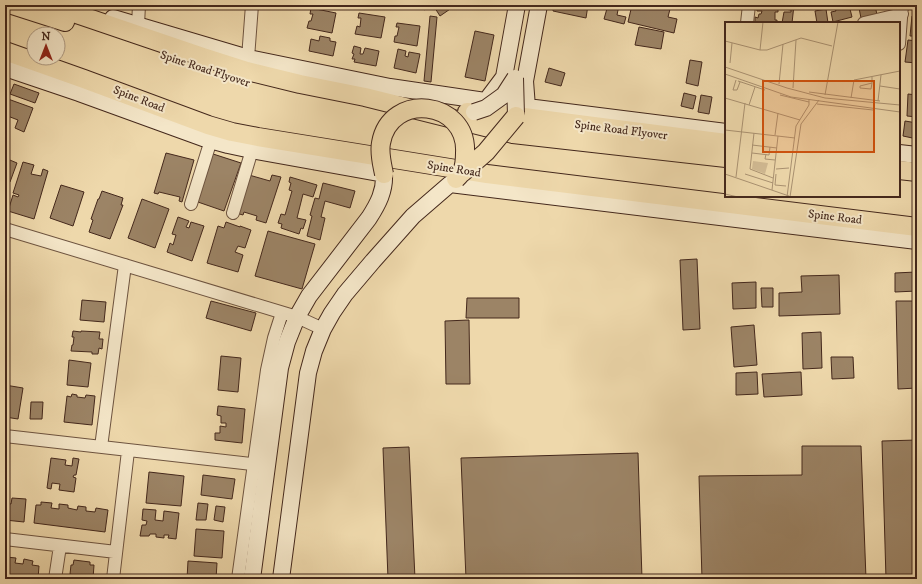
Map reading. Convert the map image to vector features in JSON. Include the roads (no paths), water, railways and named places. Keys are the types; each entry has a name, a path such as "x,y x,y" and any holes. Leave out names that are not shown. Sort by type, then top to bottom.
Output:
{"main road":[{"name":"Spine Road Flyover","path":"12,5 81,27 198,68 244,82 299,96 364,108 402,113"},
{"path":"50,5 203,57 247,64 300,84 365,97 513,134 725,158"},
{"name":"Spine Road","path":"5,51 208,126 232,132 487,174 917,227"},
{"name":"Spine Road Flyover","path":"384,174 380,152 382,136 390,123 396,117 402,113 417,108 433,109 480,106 725,142"},
{"name":"Spine Road Flyover","path":"433,109 440,111 453,120 462,133 465,156 456,178"},
{"path":"456,178 486,152 521,112"},
{"path":"900,170 917,172"}],"street":[{"path":"76,5 105,16 138,25 247,64 390,87 486,108 504,95 515,78"},
{"path":"138,25 139,5"},
{"path":"247,64 252,5"},
{"path":"480,106 504,77 517,5"},
{"path":"521,112 515,78 529,5"},
{"path":"521,112 525,81 540,5"},
{"path":"747,22 749,5"},
{"path":"867,22 902,10 900,33"},
{"name":"Spine Road","path":"5,68 80,93 203,138 228,145 384,174"},
{"path":"521,112 725,132"},
{"path":"192,204 211,140"},
{"path":"233,213 252,150"},
{"path":"900,153 917,155"},
{"path":"238,579 280,368 287,342 290,315 309,296 375,208 380,199 383,188 384,174"},
{"path":"281,579 308,373 314,351 323,329 332,313 373,261 414,216 456,178"},
{"name":"Spine Road","path":"456,178 917,241"},
{"path":"5,229 290,315 323,329"},
{"path":"102,447 125,265"},
{"path":"5,436 260,466"},
{"path":"113,579 128,451"},
{"path":"252,579 260,466"},
{"path":"5,539 116,552"},
{"path":"55,579 60,546"}]}
